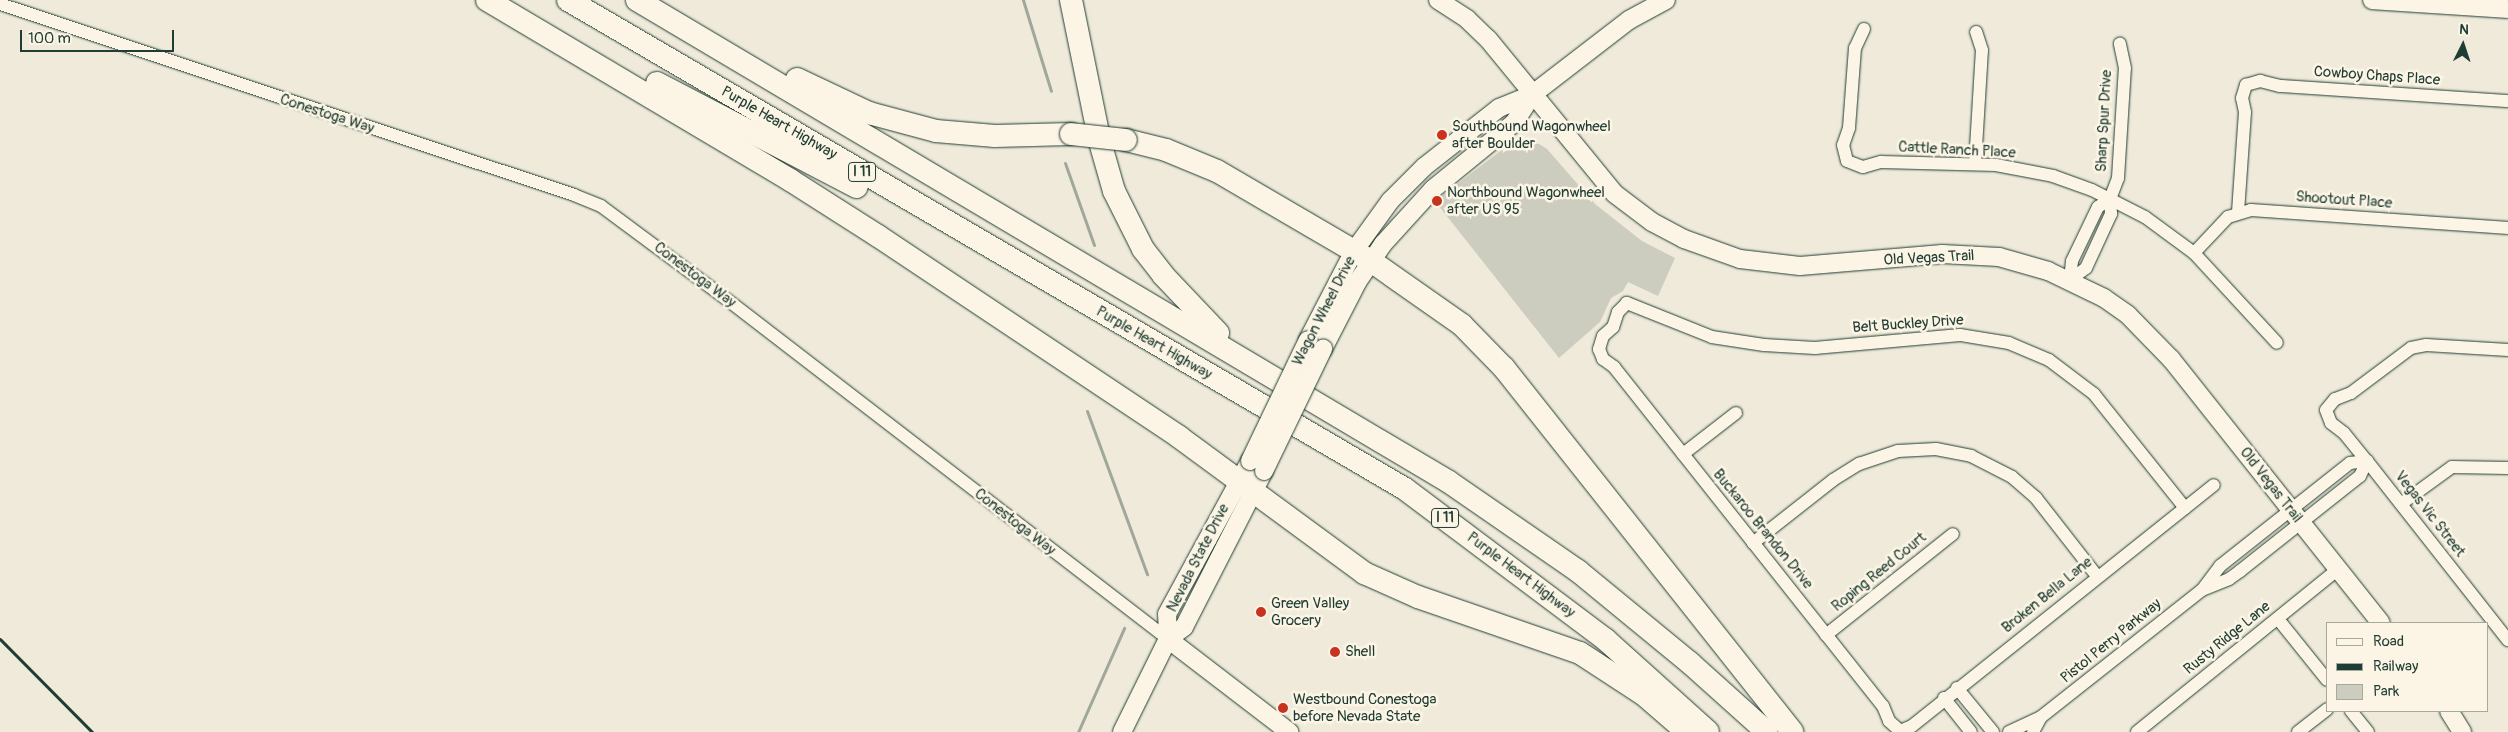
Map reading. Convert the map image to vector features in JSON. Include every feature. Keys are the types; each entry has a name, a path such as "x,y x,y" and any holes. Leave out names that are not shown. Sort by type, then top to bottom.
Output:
{"highway":[{"path":"487,0 870,231 1247,486 1364,572 1418,597 1580,653 1643,694 1686,732"},
{"name":"Purple Heart Highway","path":"568,0 1405,489 1606,640 1708,732"},
{"name":"I 11","path":"637,0 1433,472 1533,538 1690,663 1767,732"},
{"path":"653,0 817,90 869,113 936,131 964,135 1071,134 1126,140 1166,150 1217,171 1362,256 1462,326 1485,346 1792,732"},
{"path":"1070,0 1106,166 1128,222 1162,275 1242,357"},
{"path":"524,5 685,100 813,162 1155,344"}],"street":[{"name":"Old Vegas Trail","path":"1438,0 1468,19 1488,39 1615,194 1652,222 1714,251 1740,259 1800,266 1970,254 2023,262 2070,280 2128,315 2157,343 2380,622"},
{"path":"2372,0 2508,9"},
{"name":"Wagon Wheel Drive","path":"1247,486 1324,349 1362,256 1390,201 1424,167 1500,108 1533,94 1612,32 1660,1"},
{"name":"Conestoga Way","path":"0,4 574,194 601,206 736,306 1289,732"},
{"name":"Cattle Ranch Place","path":"1864,29 1855,48 1849,128 1843,145 1847,161 1863,167 1881,162 1975,164 2053,176 2110,199 2145,217 2194,253 2276,343"},
{"path":"1975,164 1982,50 1976,32"},
{"name":"Sharp Spur Drive","path":"2070,280 2086,268 2112,214 2110,199 2118,178 2125,68 2120,44"},
{"name":"Cowboy Chaps Place","path":"2238,212 2244,112 2242,98 2246,85 2260,81 2280,86 2508,101"},
{"name":"Wagon Wheel Drive","path":"1257,466 1308,340 1362,256 1466,162 1514,123 1533,94"},
{"path":"2194,253 2218,226 2238,212"},
{"name":"Shootout Place","path":"2238,212 2508,228"},
{"name":"Belt Buckley Drive","path":"1599,349 1603,336 1613,327 1618,312 1627,303 1712,337 1764,345 1815,348 1960,335 2009,343 2049,360 2094,394 2185,508"},
{"name":"Vegas Vic Street","path":"2507,636 2344,433 2330,423 2326,410 2335,399 2351,394 2411,348 2426,345 2508,350"},
{"name":"Buckaroo Brandon Drive","path":"1599,349 1603,359 1614,367 1883,706 1889,721 1900,731"},
{"path":"1682,454 1736,413"},
{"path":"1753,543 1833,480 1859,464 1898,451 1936,449 1983,461 2019,482 2046,511 2097,576"},
{"name":"Pistol Perry Parkway","path":"2009,732 2042,717 2202,590 2220,566 2295,516 2350,463 2367,461"},
{"path":"2401,504 2452,466 2508,468"},
{"name":"Broken Bella Lane","path":"1900,731 1912,726 1944,698 2214,485"},
{"name":"Nevada State Drive","path":"1122,732 1168,639 1184,626 1247,486"},
{"name":"Roping Reed Court","path":"1826,635 1953,534"},
{"name":"Rusty Ridge Lane","path":"2137,732 2338,569"},
{"path":"2278,619 2326,679"},
{"path":"1957,688 1994,732 2002,732"},
{"path":"1944,698 1971,732"},
{"path":"2298,732 2326,710"},
{"path":"2353,712 2368,732"},
{"path":"2450,712 2462,732"},
{"name":"Pistol Perry Parkway","path":"2033,732 2042,717"}],"green space":[{"path":"1520,140 1539,144 1547,149 1595,204 1642,241 1675,258 1658,296 1628,282 1623,291 1611,298 1600,322 1559,358 1435,201 1511,143"}],"waterway":[{"path":"1023,0 1051,91"},
{"path":"1065,163 1094,245"},
{"path":"1087,411 1147,574"},
{"path":"1078,732 1124,628"}],"railway":[{"path":"0,639 92,732"}],"place":[{"name":"Southbound Wagonwheel after Boulder","path":"1442,135"},
{"name":"Northbound Wagonwheel after US 95","path":"1437,201"},
{"name":"Green Valley Grocery","path":"1261,612"},
{"name":"Shell","path":"1335,652"},
{"name":"Westbound Conestoga before Nevada State","path":"1283,708"}]}
